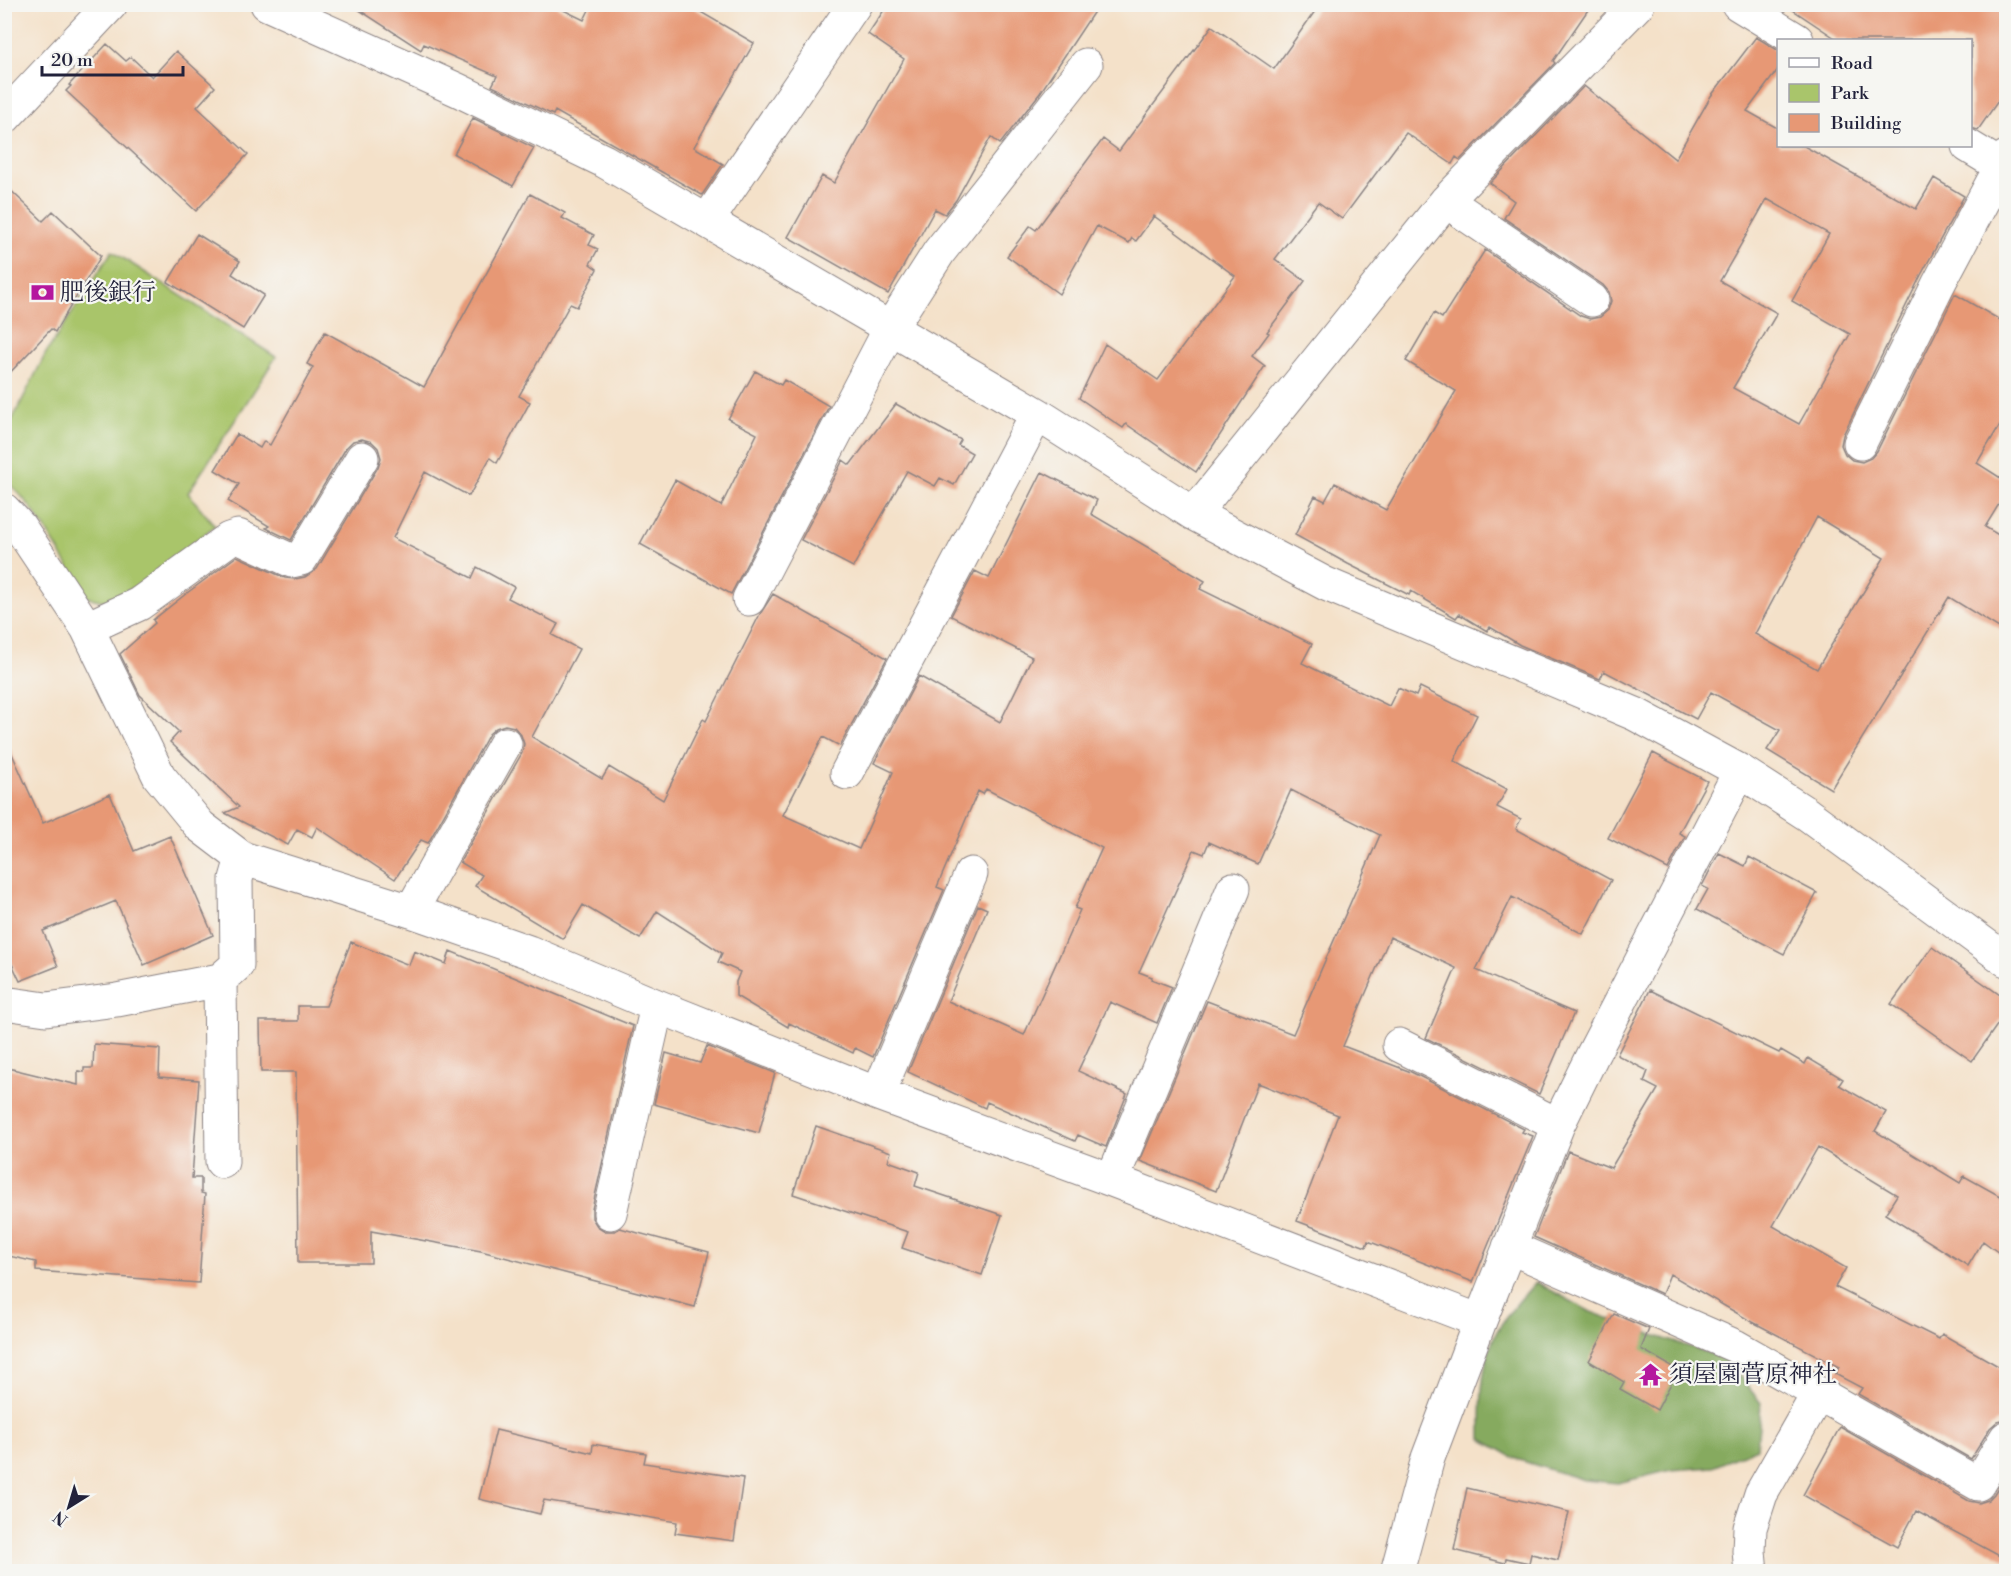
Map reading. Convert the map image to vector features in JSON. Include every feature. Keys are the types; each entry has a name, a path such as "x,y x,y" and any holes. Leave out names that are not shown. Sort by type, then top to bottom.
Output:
{"street":[{"path":"4,118 111,4"},
{"path":"267,4 458,90 583,151 891,327 1037,414 1194,514 1326,584 1635,714 1740,771 1807,814 2005,956"},
{"path":"707,221 855,4"},
{"path":"1194,514 1446,201 1638,4"},
{"path":"1738,4 1795,39"},
{"path":"749,599 891,327 939,252 1086,65"},
{"path":"1860,443 1938,285 2004,161 1970,147"},
{"path":"1446,201 1592,300"},
{"path":"847,773 1037,414"},
{"path":"87,628 139,604 229,539 238,536 292,561 301,559 362,458"},
{"path":"4,510 19,526 87,628 159,776 200,826 242,858 530,951 657,1006 878,1094 1112,1180 1480,1321"},
{"path":"411,911 505,744"},
{"path":"1397,1572 1428,1458 1558,1125 1740,771"},
{"path":"4,1003 46,1009 117,1000 220,980 237,965 237,879 242,858"},
{"path":"878,1094 971,874"},
{"path":"1112,1180 1233,889"},
{"path":"220,980 222,1162"},
{"path":"610,1214 657,1006"},
{"path":"1399,1045 1558,1125"},
{"path":"1509,1247 1735,1346 1978,1484 2007,1438"},
{"path":"1751,1572 1750,1528 1761,1494 1818,1394"}],"green space":[{"path":"112,251 276,357 188,493 215,526 138,586 108,602 86,597 38,518 16,490 5,481 4,436 46,353"},
{"path":"1536,1282 1591,1312 1725,1358 1761,1403 1757,1448 1713,1467 1671,1470 1618,1483 1584,1480 1516,1459 1481,1439 1483,1378 1492,1342 1505,1319"}],"building":[{"path":"350,4 551,4 584,20 592,4 687,4 754,43 694,147 723,164 702,195 555,111 553,115 492,86 497,76 424,44 421,50"},
{"path":"888,4 1099,4 1040,93 1000,144 991,137 956,200 945,214 935,209 888,294 788,237 822,176 834,183 904,59 868,34"},
{"path":"1320,4 1592,4 1553,61 1555,63 1460,160 1456,157 1452,164 1406,133 1342,219 1318,202 1275,259 1305,281 1252,356 1265,366 1196,472 1126,424 1123,428 1079,398 1105,344 1158,380 1235,276 1154,216 1136,241 1132,238 1129,243 1097,226 1059,294 1007,256 1030,226 1036,230 1103,139 1119,151 1212,26 1274,69"},
{"path":"1784,4 2007,4 2007,88 1978,130 1972,128 1972,39 1836,39"},
{"path":"1756,37 1777,50 1777,71 1747,111 1777,128 1777,147 1806,147 1916,209 1934,178 1964,196 1921,275 1843,435 1841,445 1845,454 1852,460 1862,462 1871,458 1877,451 1955,294 2007,324 2007,413 1977,463 2007,482 2007,491 1985,527 2007,540 2007,633 1949,597 1831,789 1767,750 1780,730 1711,692 1696,719 1604,671 1600,679 1520,645 1490,627 1487,631 1459,614 1456,618 1411,591 1409,595 1295,535 1315,496 1325,501 1335,483 1386,510 1456,391 1406,361 1434,313 1442,318 1485,250 1581,316 1590,319 1600,317 1608,310 1611,301 1609,292 1603,285 1504,218 1514,201 1490,183 1584,86 1675,159 1711,96","holes":["1767,199 1829,234 1792,301 1850,334 1799,424 1733,388 1777,313 1720,281","1817,517 1884,558 1817,669 1755,634"]},
{"path":"107,44 126,61 131,57 152,77 176,51 215,87 197,107 248,154 196,211 66,91"},
{"path":"473,118 534,148 513,186 454,154"},
{"name":"肥後銀行","path":"4,184 43,221 53,211 101,256 55,332 51,329 4,379"},
{"path":"530,194 565,213 562,218 594,235 589,245 598,249 590,264 597,269 577,307 570,304 519,396 530,402 497,463 490,458 469,496 425,472 393,538 472,578 477,567 514,587 508,598 558,624 552,635 579,649 532,737 602,779 609,767 663,800 703,719 706,721 760,614 773,594 887,658 840,746 823,737 783,815 859,849 893,772 874,763 919,676 1000,722 1032,657 951,616 975,571 989,578 1042,472 1097,500 1091,514 1205,581 1200,589 1312,644 1302,663 1389,706 1398,688 1416,696 1420,687 1477,715 1454,761 1507,789 1497,807 1521,819 1516,829 1611,880 1583,934 1512,897 1476,970 1574,1013 1539,1094 1426,1038 1456,968 1390,937 1343,1046 1411,1072 1524,1129 1522,1132 1533,1136 1473,1282 1368,1241 1366,1247 1297,1221 1338,1115 1258,1083 1216,1191 1140,1161 1207,1001 1293,1034 1380,835 1291,790 1258,864 1209,842 1204,854 1194,850 1139,972 1172,987 1157,1023 1110,1002 1078,1071 1127,1094 1106,1147 1078,1135 1075,1141 987,1102 985,1108 908,1072 978,905 987,909 948,1001 1024,1035 1080,910 1075,908 1102,848 986,789 983,794 978,791 937,887 944,890 873,1057 855,1048 853,1053 789,1023 788,1027 736,996 736,982 740,972 718,962 722,953 657,911 640,939 583,905 563,939 475,886 482,875 460,862 522,753 524,744 521,735 514,727 505,725 489,734 428,843 421,840 395,879 317,827 312,837 297,829 288,845 225,813 239,807 170,742 179,732 140,695 120,654 155,623 153,620 237,556 285,578 305,577 317,569 378,467 381,458 378,448 372,442 362,439 353,441 346,448 291,540 266,528 269,526 228,501 239,484 215,470 237,434 260,448 264,441 270,445 313,367 307,364 325,332 424,387"},
{"path":"197,234 240,261 232,274 264,295 243,329 168,282"},
{"path":"755,371 781,385 784,380 829,406 731,594 640,544 675,480 721,506 757,434 728,419"},
{"path":"896,404 961,440 958,445 972,453 954,485 940,478 935,486 907,471 853,567 801,540 843,460 850,465"},
{"path":"4,736 43,823 110,794 134,851 170,836 213,935 144,965 116,901 43,931 58,966 20,981 4,947"},
{"path":"1653,753 1707,781 1679,833 1685,836 1668,869 1608,838"},
{"path":"1719,853 1745,866 1749,857 1817,893 1784,954 1697,909 1708,889 1702,886"},
{"path":"351,942 409,965 414,951 446,964 450,951 633,1026 592,1209 592,1218 597,1226 605,1231 615,1231 620,1228 709,1252 695,1307 481,1251 371,1231 371,1263 298,1263 296,1072 261,1072 260,1021 298,1021 298,1006 326,1006"},
{"path":"1932,947 2007,1000 2007,1011 1972,1061 1891,1004"},
{"path":"1650,990 1779,1053 1781,1050 1805,1064 1808,1058 1843,1079 1839,1085 1886,1112 1875,1131 1960,1183 1964,1176 2007,1200 2007,1259 1983,1241 1968,1266 1885,1214 1897,1195 1818,1147 1773,1226 1846,1268 1835,1287 1939,1339 1942,1334 2007,1371 2007,1419 1998,1421 1990,1428 1971,1459 1858,1394 1862,1388 1835,1374 1839,1367 1747,1319 1670,1274 1662,1294 1534,1237 1568,1151 1611,1168 1658,1089 1644,1082 1648,1071 1617,1055"},
{"path":"94,1044 160,1049 159,1077 199,1080 192,1178 201,1178 201,1193 205,1194 199,1283 36,1271 36,1262 4,1255 4,1067 78,1085 78,1071 84,1072 84,1068 93,1068"},
{"path":"707,1046 775,1073 759,1133 654,1104 666,1053 700,1063"},
{"path":"816,1126 891,1152 888,1161 919,1172 915,1186 1002,1215 982,1275 902,1248 908,1232 793,1194"},
{"name":"須屋園菅原神社","path":"1614,1314 1649,1329 1641,1349 1678,1370 1657,1410 1620,1389 1624,1382 1589,1361"},
{"path":"1840,1427 1969,1501 1979,1503 1988,1500 2007,1473 2007,1560 1916,1511 1897,1547 1803,1495"},
{"path":"496,1430 592,1453 593,1444 646,1453 644,1463 743,1478 734,1541 675,1533 677,1522 544,1500 540,1514 479,1499"},
{"path":"1467,1488 1569,1512 1558,1560 1531,1554 1529,1563 1506,1558 1505,1563 1454,1550"}],"place":[{"name":"肥後銀行","path":"42,292"},
{"name":"須屋園菅原神社","path":"1651,1374"}]}
